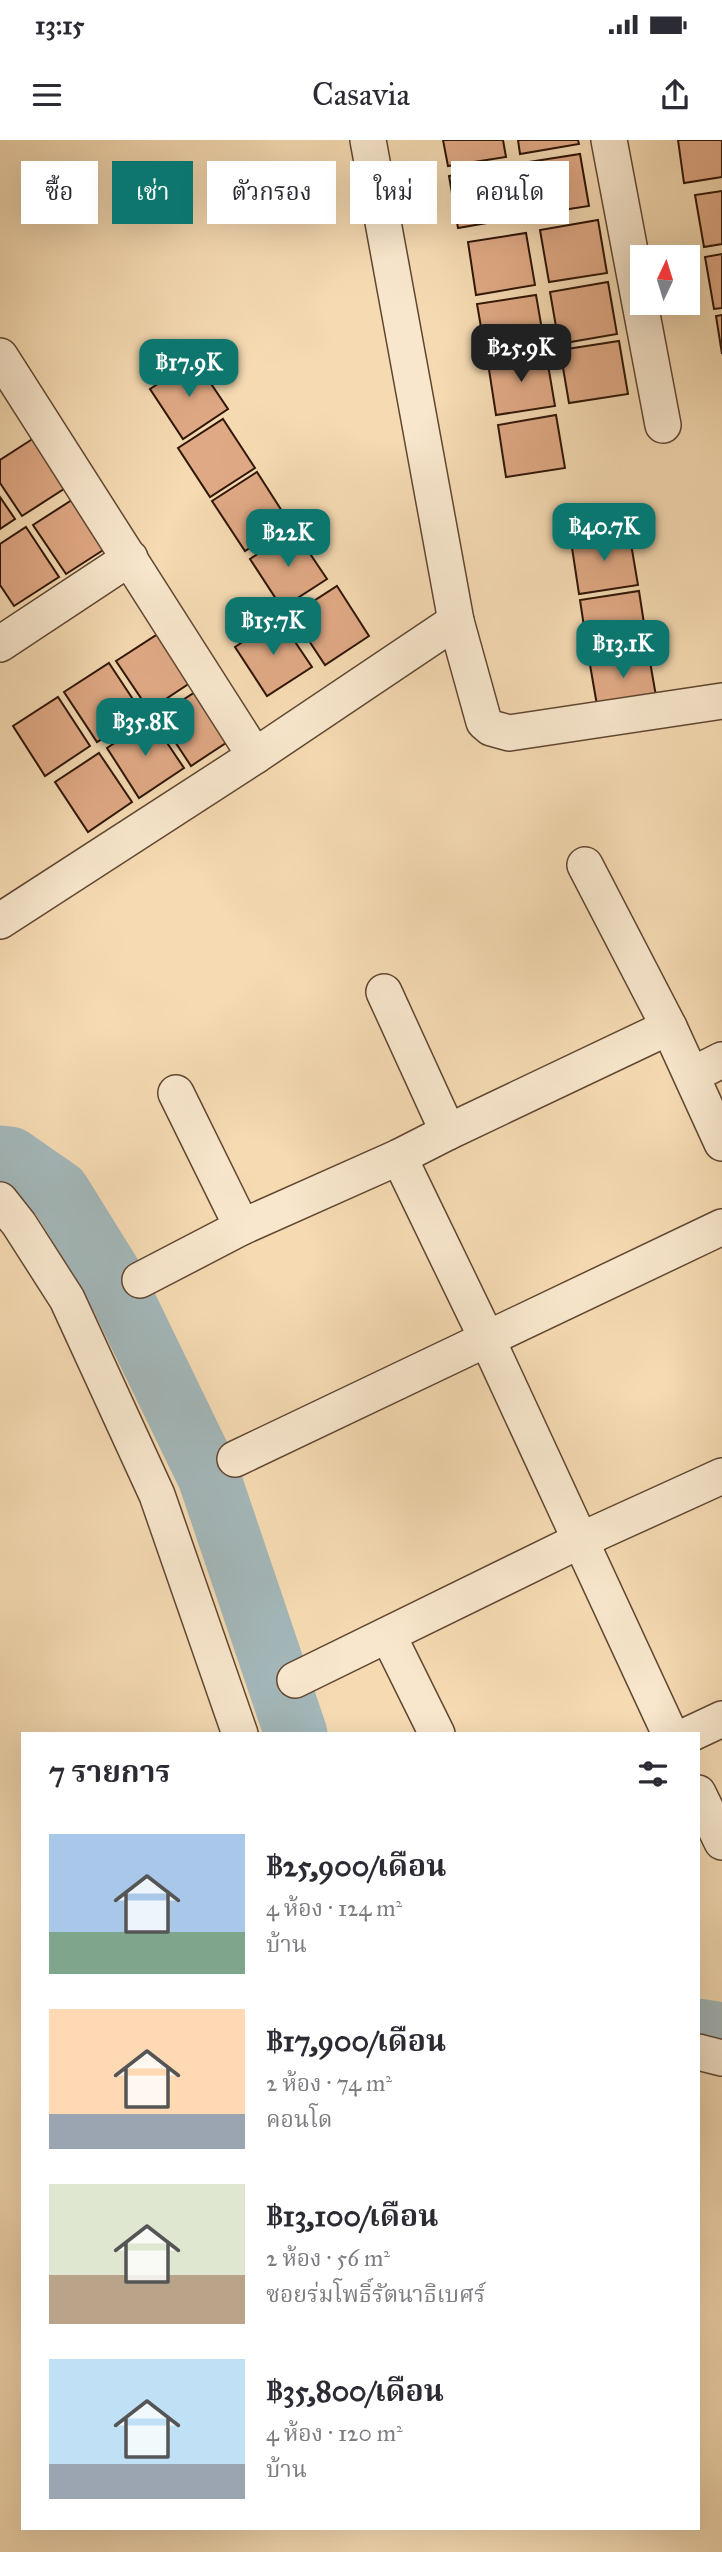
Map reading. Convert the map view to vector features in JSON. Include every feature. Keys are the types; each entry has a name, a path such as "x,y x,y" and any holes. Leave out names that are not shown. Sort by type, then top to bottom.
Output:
{"street":[{"path":"368,140 456,621 484,722 500,732 509,733 722,701"},
{"path":"609,140 663,425"},
{"path":"2,362 256,756"},
{"path":"0,643 130,558"},
{"path":"0,921 256,756 456,621"},
{"path":"585,865 669,1027 707,1067 722,1143"},
{"path":"384,992 448,1132"},
{"path":"139,1280 242,1227 399,1157 669,1027"},
{"path":"176,1093 242,1227"},
{"path":"399,1157 488,1341 669,1732"},
{"path":"0,1200 19,1224 67,1299 157,1495 239,1732"},
{"path":"235,1459 488,1341 722,1227"},
{"path":"295,1679 579,1541 722,1476"},
{"path":"388,1635 435,1732"},
{"path":"694,1732 722,1719"},
{"path":"700,1797 722,1842"},
{"path":"700,2052 722,2058"}],"building":[{"path":"443,140 503,140 506,157 480,161 451,161 451,166 448,166"},
{"path":"518,140 578,140 579,144 520,154"},
{"path":"678,140 722,140 722,177 684,183"},
{"path":"580,154 589,206 569,209 569,161 535,161"},
{"path":"722,191 722,244 704,247 695,195"},
{"path":"598,220 607,273 549,282 540,230"},
{"path":"457,224 481,224 458,228"},
{"path":"526,233 535,285 476,295 468,242"},
{"path":"722,254 722,308 714,309 705,257"},
{"path":"608,282 617,334 559,344 550,292"},
{"path":"536,295 545,347 486,356 477,304"},
{"path":"722,315 722,354 716,316"},
{"path":"619,341 628,394 569,403 560,350"},
{"path":"546,353 555,406 496,415 488,363"},
{"path":"195,360 228,409 183,439 150,389"},
{"path":"556,415 565,468 506,477 498,425"},
{"path":"223,419 255,468 210,497 178,448"},
{"path":"34,438 67,487 22,516 0,483 0,460"},
{"path":"257,472 289,522 245,551 212,501"},
{"path":"78,496 111,545 66,574 33,525"},
{"path":"0,497 15,519 0,529"},
{"path":"26,527 59,577 14,606 0,585 0,544"},
{"path":"294,530 327,579 282,608 250,559"},
{"path":"629,532 638,585 579,594 571,541"},
{"path":"337,586 369,636 325,665 292,615"},
{"path":"639,591 647,643 588,653 580,600"},
{"path":"279,618 312,667 267,696 235,647"},
{"path":"161,632 193,681 149,710 116,661"},
{"path":"648,650 657,702 598,711 589,659"},
{"path":"109,663 142,713 97,742 64,692"},
{"path":"203,687 235,737 191,766 158,716"},
{"path":"58,697 90,746 45,776 13,726"},
{"path":"151,719 184,768 139,798 107,748"},
{"path":"99,753 132,802 88,832 55,782"}],"waterway":[{"path":"0,1157 10,1158 59,1192 113,1279 209,1477 295,1732"},
{"path":"700,2030 722,2034"}]}
